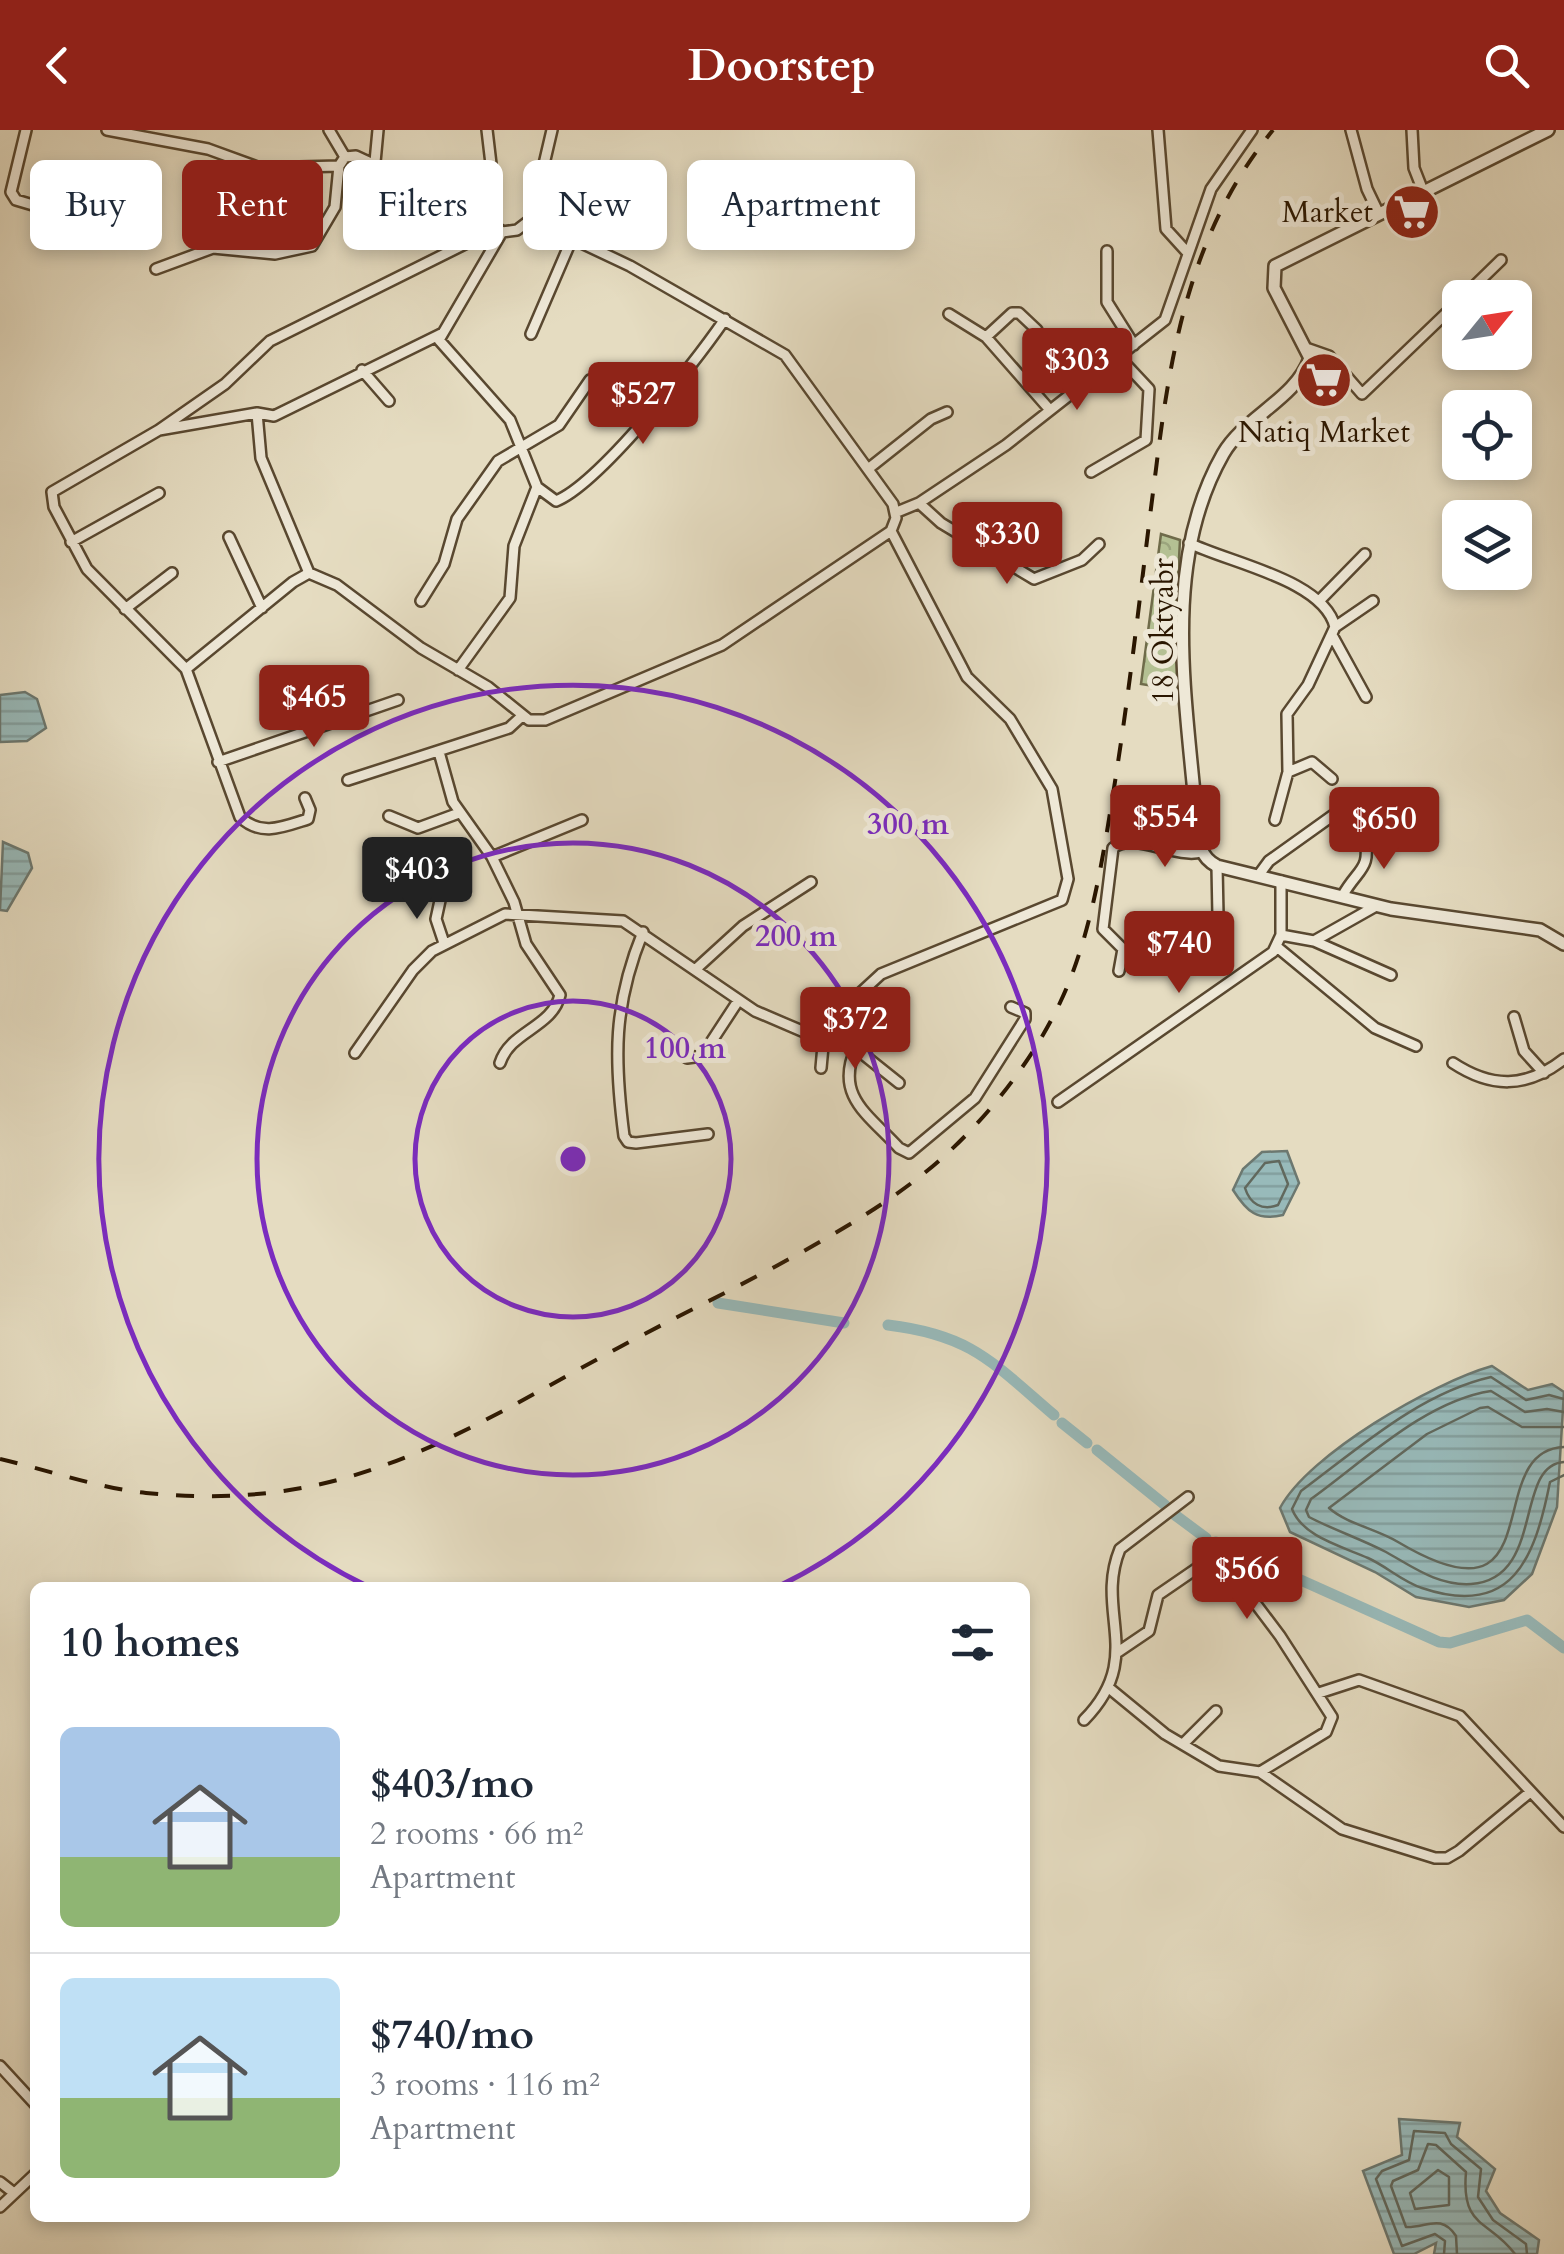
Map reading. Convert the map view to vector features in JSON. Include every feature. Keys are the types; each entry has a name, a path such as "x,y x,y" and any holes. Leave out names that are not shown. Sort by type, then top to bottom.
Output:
{"street":[{"path":"26,130 12,196 30,201"},
{"path":"108,130 180,142 260,168 342,161"},
{"path":"156,269 213,248 275,254 312,246 335,207 342,161 330,130"},
{"path":"375,160 378,130"},
{"path":"488,130 492,160"},
{"path":"546,160 552,130"},
{"path":"1158,130 1166,230 1186,250"},
{"path":"309,574 330,580 488,687 522,716 545,720 722,646 891,530 897,512 919,503 1050,410 1165,320 1186,250 1223,166 1252,130"},
{"path":"1350,130 1366,189 1379,214"},
{"path":"1412,130 1414,168 1422,191"},
{"path":"1442,316 1362,394 1329,356 1309,349 1274,288 1272,272 1287,258 1548,130"},
{"path":"305,798 310,810 308,819 270,830 256,829 235,809 186,670 87,569 54,507 55,486 68,483 159,430 225,384 270,341 452,250"},
{"path":"159,430 257,412 274,416 441,334 491,250"},
{"path":"531,334 567,250"},
{"path":"592,250 630,266 785,355 897,512"},
{"path":"1107,251 1107,302 1134,346"},
{"path":"1480,280 1501,260"},
{"path":"986,338 1012,312 1019,313 1037,330"},
{"path":"949,314 986,338 1050,410"},
{"path":"441,334 442,346 510,420 538,488 556,501 596,470 701,354 725,320"},
{"name":"18 Oktyabr","path":"1201,852 1182,607 1189,544 1228,446 1299,377 1308,365 1309,349"},
{"path":"1091,472 1146,440 1149,389 1119,357"},
{"path":"362,370 389,401"},
{"path":"421,601 444,564 450,534 466,504 498,460 559,425 590,380"},
{"path":"257,412 261,458 309,574"},
{"path":"868,469 931,419 947,412"},
{"path":"458,670 510,598 514,546 538,488"},
{"path":"71,542 158,492"},
{"path":"919,503 941,523 1034,578 1082,560 1099,544"},
{"path":"821,1068 829,1033 872,980 1053,905 1062,900 1068,880 1052,789 1010,720 967,677 891,530"},
{"path":"229,537 262,608"},
{"path":"1189,544 1308,590 1320,600 1366,697"},
{"path":"1320,600 1365,554"},
{"path":"126,608 172,574"},
{"path":"186,670 309,574"},
{"path":"1275,820 1288,772 1286,714 1308,685 1334,631 1373,601"},
{"path":"218,762 398,700"},
{"path":"348,780 509,728 522,716"},
{"path":"439,752 459,814 492,858 518,913 526,944 560,995 546,1017 510,1042 500,1064"},
{"path":"1288,772 1312,762 1332,779"},
{"path":"1258,876 1269,861 1353,801"},
{"path":"389,816 418,828 459,814"},
{"path":"492,858 582,820"},
{"path":"1343,894 1369,856 1364,836"},
{"path":"1119,970 1123,949 1101,922 1115,845 1126,842 1182,854 1201,852 1218,866 1343,894 1376,906 1540,930 1564,944"},
{"path":"1218,866 1218,916"},
{"path":"1058,1102 1277,947 1281,935 1281,881"},
{"path":"697,968 743,926 811,882"},
{"path":"440,896 437,927 444,943"},
{"path":"1314,941 1376,906"},
{"path":"355,1052 413,970 444,943 494,918 518,913 554,919 612,918 643,932 738,1000 810,1034 829,1033 856,1048 899,1083"},
{"path":"643,932 627,976 615,1040 624,1136 628,1142 636,1143 708,1134"},
{"path":"1281,935 1314,941 1392,975"},
{"path":"1123,949 1160,944"},
{"path":"1277,947 1374,1028 1416,1046"},
{"path":"687,1058 702,1056 738,1000"},
{"path":"856,1048 846,1076 848,1089 899,1148 910,1153 975,1098 1025,1018 1025,1013 1012,1006"},
{"path":"1514,1017 1527,1056 1544,1072"},
{"path":"1453,1063 1489,1082 1544,1072 1564,1059"},
{"path":"1084,1720 1110,1688 1118,1652 1113,1584 1120,1549 1188,1497"},
{"path":"1118,1652 1149,1631 1158,1596 1217,1558 1254,1599 1332,1717 1331,1727 1260,1772"},
{"path":"1319,1693 1359,1680 1460,1716 1564,1827"},
{"path":"1110,1688 1165,1734 1227,1770 1260,1772 1342,1829 1435,1858 1447,1858 1458,1851 1529,1793"},
{"path":"1184,1743 1216,1711"},
{"path":"0,2066 30,2099"},
{"path":"0,2207 30,2179"},
{"path":"0,2182 14,2194"}],"green space":[{"path":"1161,534 1180,540 1176,615 1179,690 1141,684"}],"water":[{"path":"25,692 37,699 46,728 27,741 0,742 0,695"},
{"path":"3,842 28,853 32,868 7,911 0,910"},
{"path":"1287,1151 1299,1183 1283,1215 1259,1216 1233,1190 1243,1169 1262,1152"},
{"path":"1492,1366 1528,1390 1552,1384 1564,1392 1557,1507 1532,1574 1504,1600 1469,1607 1416,1597 1375,1572 1290,1532 1280,1508 1317,1465 1406,1404"},
{"path":"1399,2119 1460,2123 1457,2137 1495,2169 1486,2191 1500,2213 1539,2240 1537,2254 1434,2254 1436,2243 1414,2254 1394,2254 1363,2171 1402,2155"}],"waterway":[{"path":"718,1303 844,1323"},
{"path":"888,1325 961,1344 996,1366 1054,1415"},
{"path":"1062,1423 1087,1443"},
{"path":"1097,1450 1165,1505"},
{"path":"1175,1515 1206,1538"},
{"path":"1216,1542 1439,1642 1450,1643 1527,1620 1564,1648"}],"railway":[{"path":"0,1459 128,1491 217,1496 280,1491 339,1480 394,1462 448,1439 829,1237 908,1186 981,1120 1048,1027 1086,931 1110,812 1162,423 1178,334 1204,248 1223,207 1273,130"}],"place":[{"name":"Market","path":"1412,212"},
{"name":"Natiq Market","path":"1324,380"}]}
